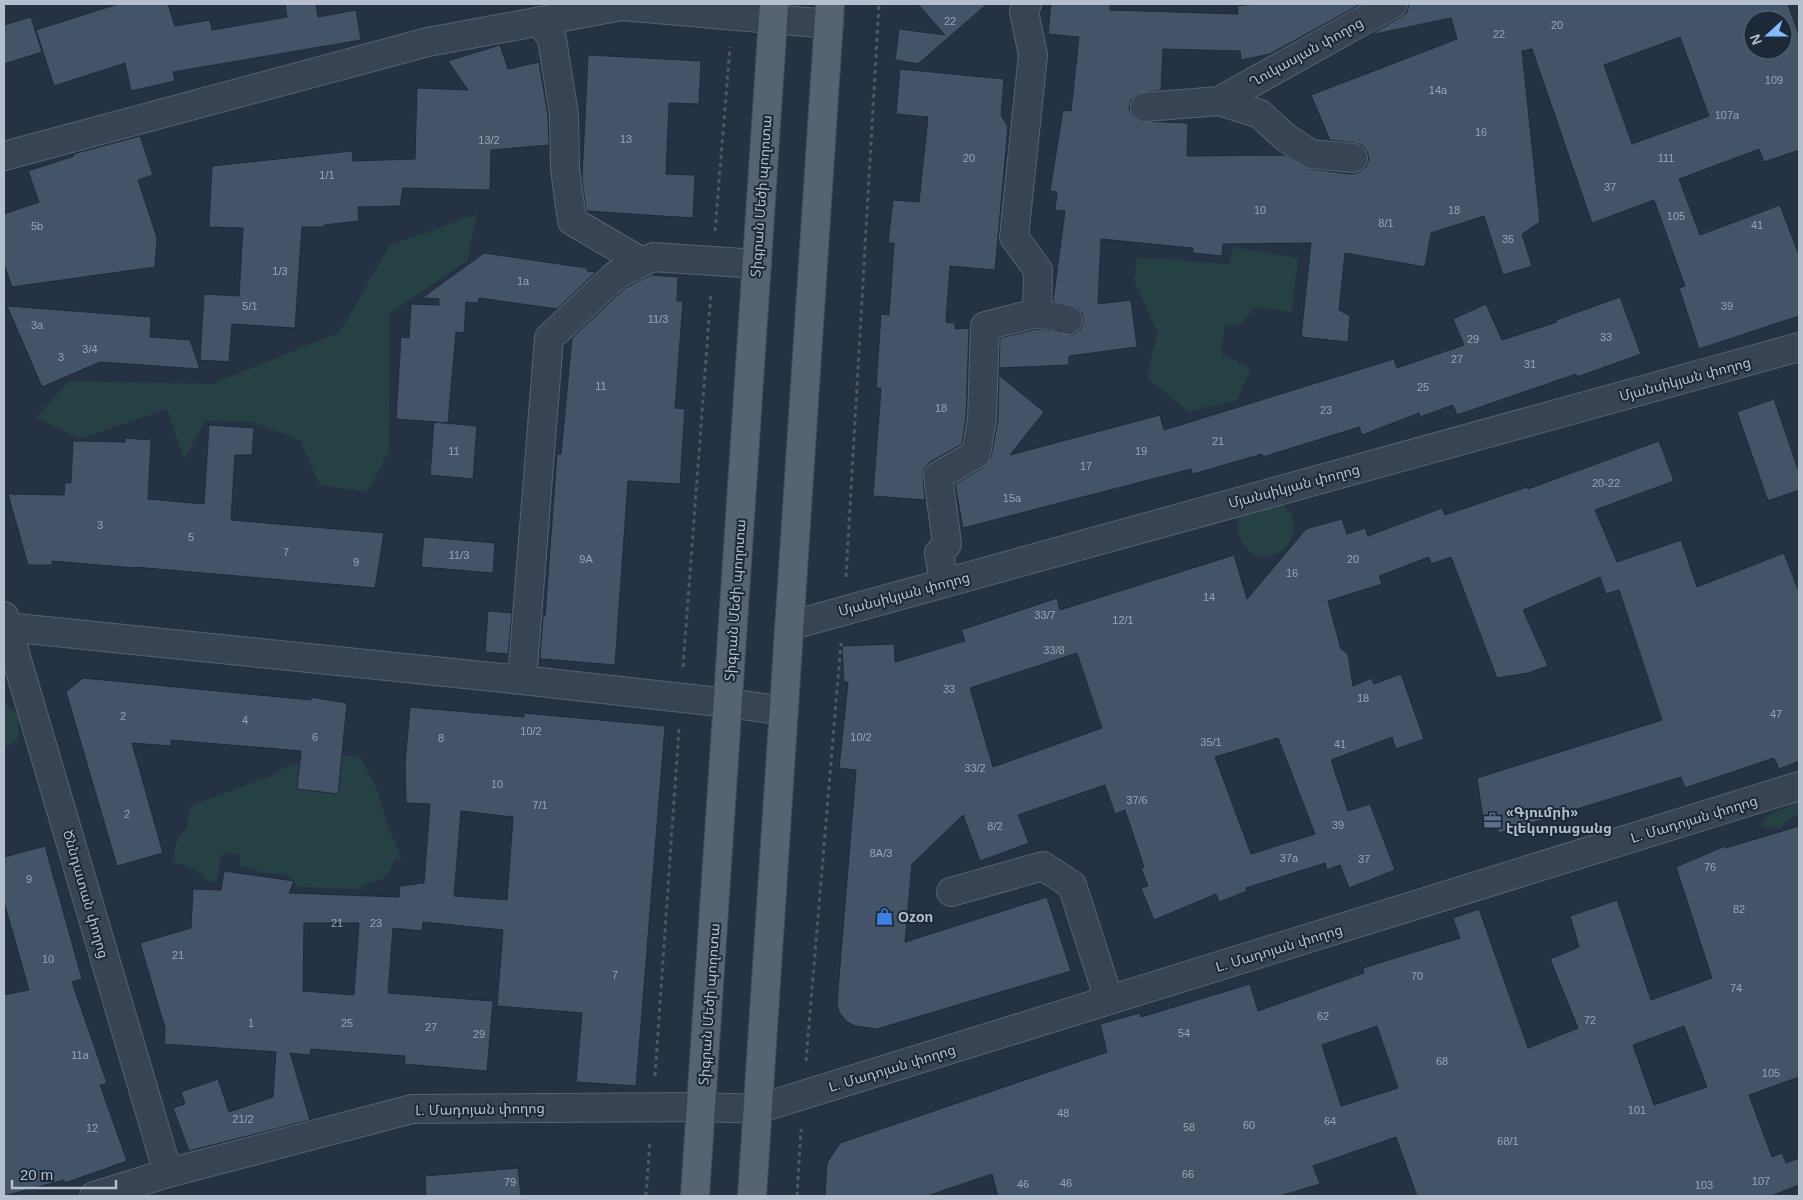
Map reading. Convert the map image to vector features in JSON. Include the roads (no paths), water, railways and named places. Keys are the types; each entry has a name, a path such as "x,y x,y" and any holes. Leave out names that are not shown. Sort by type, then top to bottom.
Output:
{"main road":[{"name":"Տիգրան Մեծի պողոտա","path":"695,1196 774,12"},
{"path":"752,1196 830,14"}],"street":[{"path":"1027,4 1024,12 1033,55 1014,237 1038,270 1037,313"},
{"name":"Ղուկասյան փողոց","path":"1219,101 1393,4"},
{"path":"4,156 428,42 622,6 732,16 774,12 830,14"},
{"path":"540,21 552,39 564,115 565,169 572,220 642,262"},
{"path":"1145,107 1219,101 1260,114 1285,137 1311,154 1353,158"},
{"path":"522,680 549,338 616,275 653,257 757,264"},
{"path":"944,582 939,553 947,544 946,525 938,476 976,454 982,420 985,326 1037,313 1068,320"},
{"name":"Մյանսիկյան փողոց","path":"790,626 1799,347"},
{"path":"6,622 728,703 784,711"},
{"name":"Ծննդատան փողոց","path":"6,622 10,659 168,1173"},
{"name":"L. Մադոյան փողոց","path":"758,1109 1799,786"},
{"path":"951,892 1043,866 1072,885 1109,1000"},
{"name":"Լ. Մադոյան փողոց","path":"94,1196 168,1173 412,1109 652,1107 758,1109"}],"place":[{"name":"«Գյումրի» էլեկտրացանց","path":"1492,820"},
{"name":"Ozon","path":"884,917"}]}
